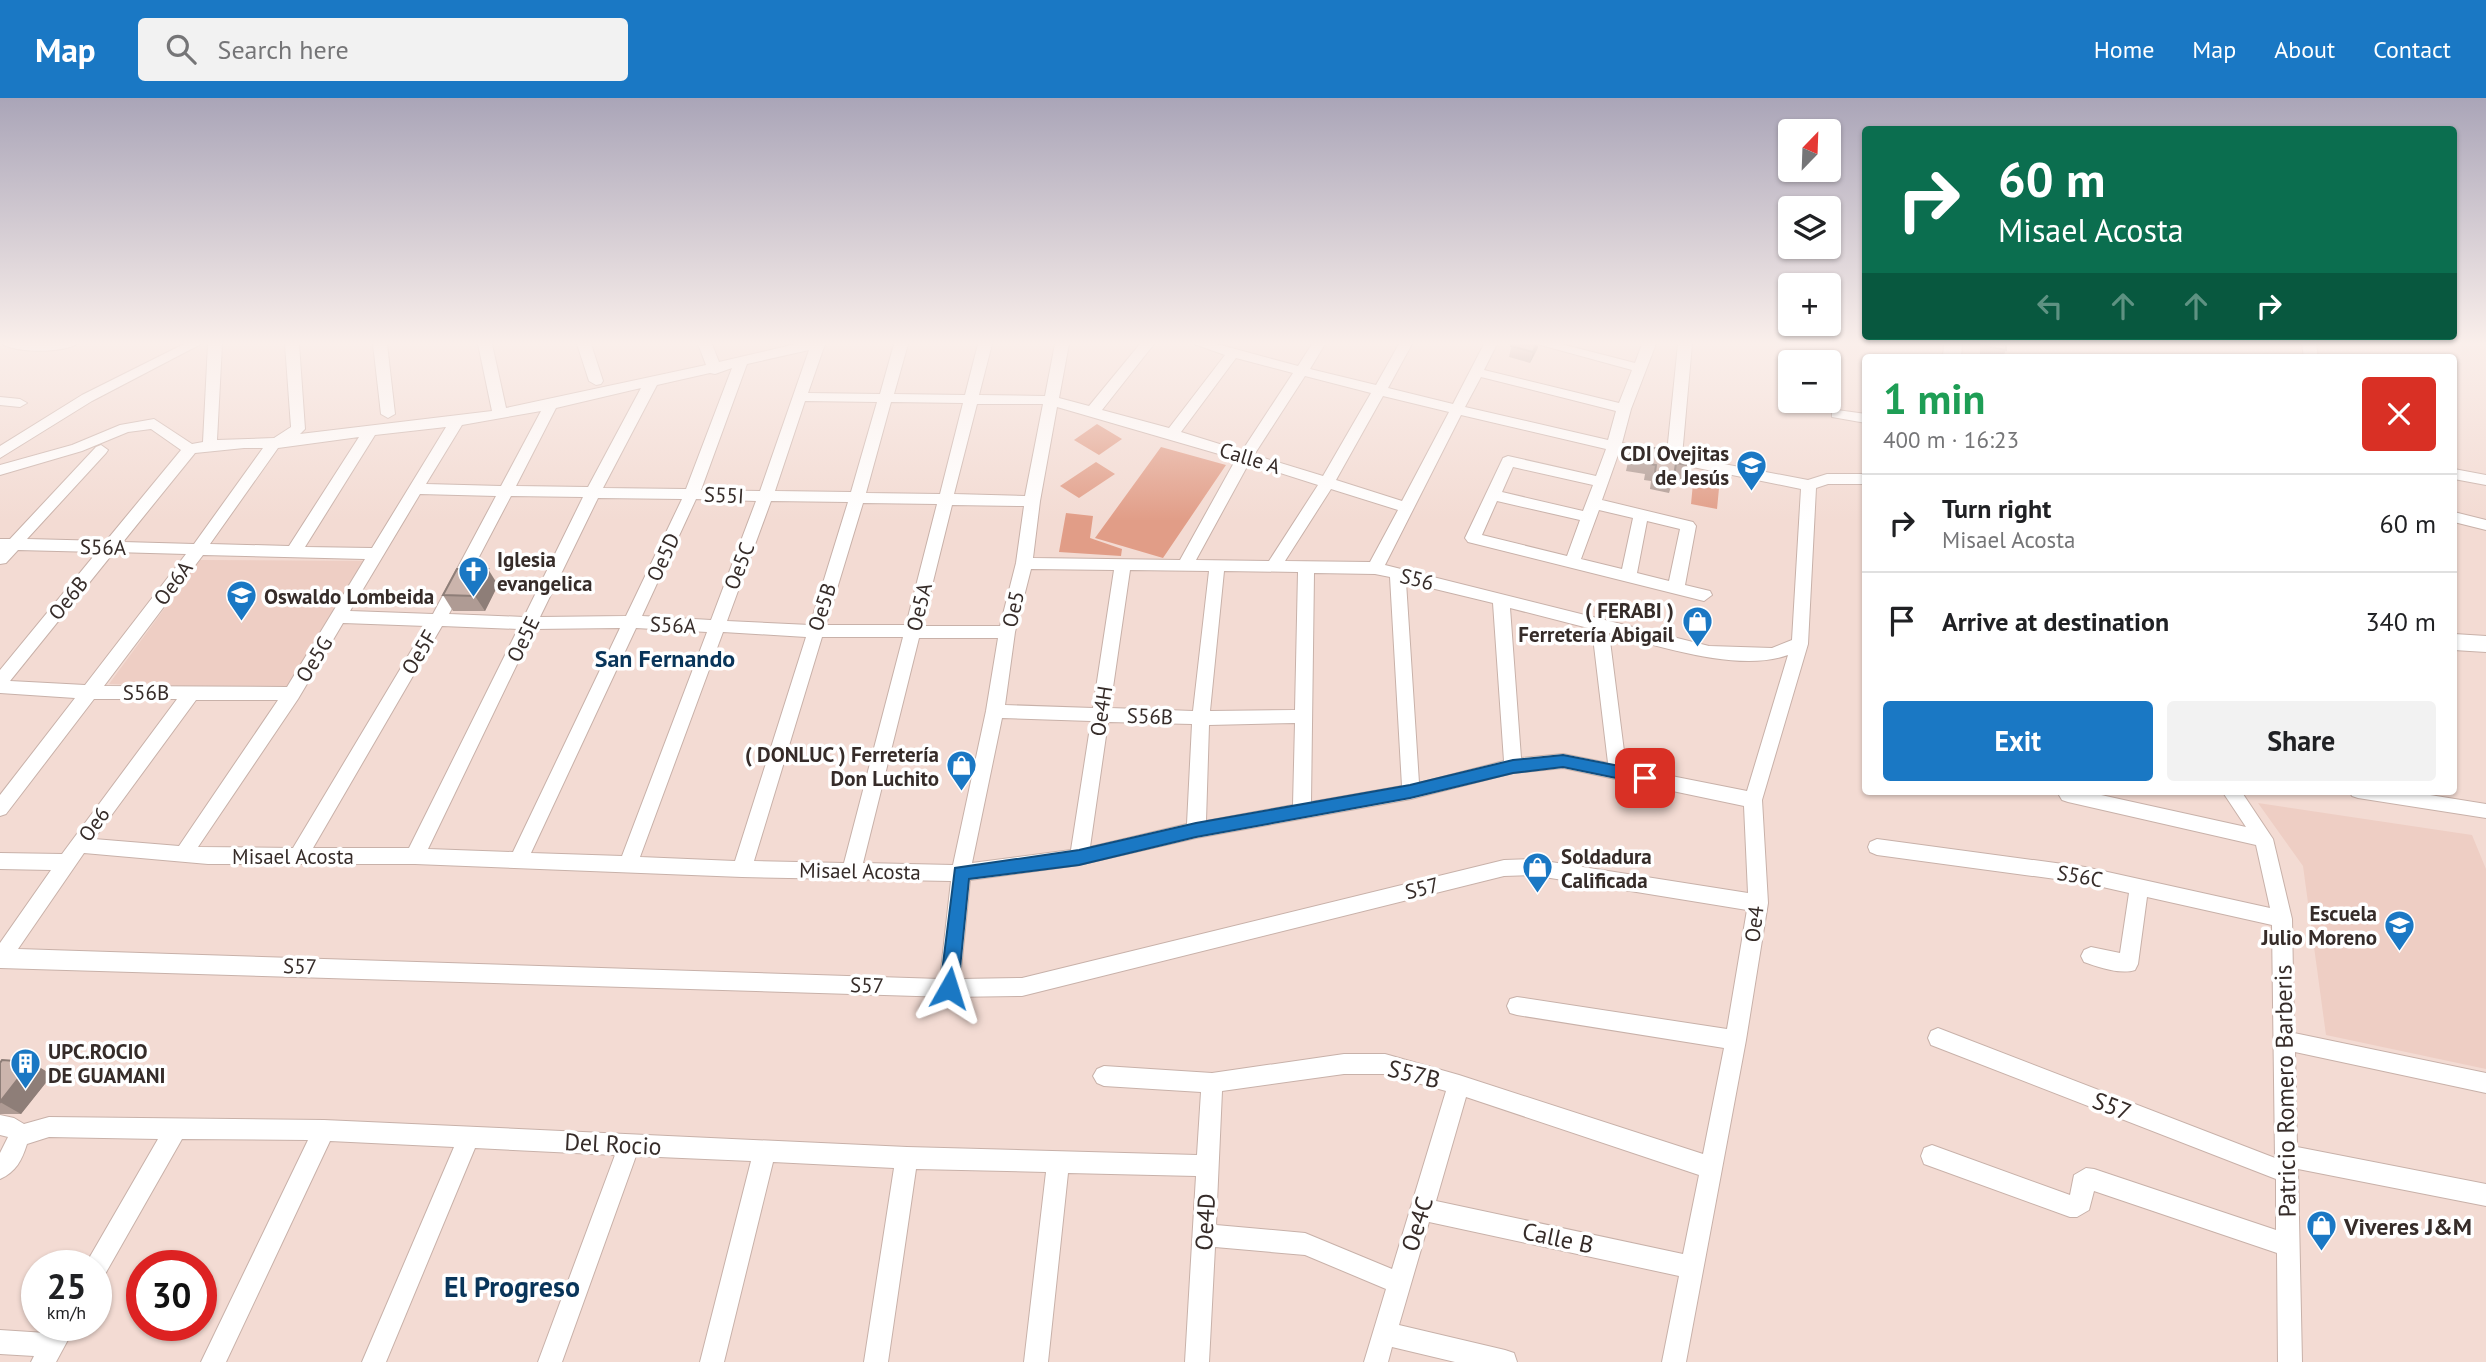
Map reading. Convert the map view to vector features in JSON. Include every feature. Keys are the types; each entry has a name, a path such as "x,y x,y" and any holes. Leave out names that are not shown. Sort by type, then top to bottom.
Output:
{"main road":[{"path":"2457,642 2486,644"}],"street":[{"path":"0,453 79,403"},
{"path":"210,444 212,403"},
{"name":"Oe6A","path":"0,809 198,550 273,445 298,429 296,403"},
{"path":"387,403 388,414"},
{"path":"498,403 500,414"},
{"path":"0,470 77,448 125,428 154,424 191,449 210,444 273,445 299,439 457,421 561,403"},
{"name":"Oe5E","path":"415,856 593,492 642,403"},
{"name":"Oe5D","path":"519,859 692,493 725,403"},
{"name":"Oe5C","path":"628,865 798,403"},
{"name":"Oe5B","path":"742,869 857,498 883,403"},
{"name":"Oe5A","path":"852,870 969,403"},
{"name":"Oe5","path":"949,988 961,873 995,711 1007,632 1024,563 1049,403"},
{"name":"Calle A","path":"1062,403 1328,481 1406,507"},
{"path":"1093,411 1100,403"},
{"path":"1172,434 1195,403"},
{"path":"1184,567 1245,457 1281,403"},
{"path":"1273,568 1328,481 1371,403"},
{"path":"1427,403 1612,447 1809,485 1827,479 1862,479"},
{"path":"1375,568 1461,403"},
{"path":"1600,403 1624,409"},
{"path":"1572,563 1626,403"},
{"path":"1674,460 1679,403"},
{"name":"Oe5F","path":"298,857 437,621 551,405"},
{"path":"1837,414 1862,418"},
{"name":"Oe5G","path":"183,855 292,694 340,617 374,554 457,421"},
{"path":"293,553 370,431"},
{"name":"Oe6B","path":"0,685 191,449"},
{"path":"0,559 6,545 101,450"},
{"path":"1601,482 1510,460 1474,538 1704,596"},
{"path":"2457,475 2486,480"},
{"name":"Oe4","path":"1674,1362 1736,1040 1758,904 1753,800 1800,643 1809,485"},
{"name":"S55I","path":"416,489 1032,501"},
{"path":"1494,495 1590,510 1641,514 1688,526 1676,588"},
{"path":"1628,578 1641,514"},
{"path":"2457,518 2486,525"},
{"name":"S56A","path":"6,545 374,554"},
{"name":"S56","path":"1024,563 1375,568 1709,652 1773,654 1800,643"},
{"name":"Oe4H","path":"1079,858 1123,565"},
{"path":"1196,830 1202,718 1217,567"},
{"path":"1302,810 1306,716 1306,569"},
{"path":"1398,574 1410,792"},
{"path":"1501,600 1513,766"},
{"name":"S56A","path":"340,617 531,623 633,622 815,631 914,629 1007,632"},
{"path":"1600,625 1618,772"},
{"name":"S56B","path":"0,685 91,692 292,694"},
{"name":"Oe6","path":"1,957 192,692"},
{"name":"S56B","path":"995,711 1202,718 1306,716"},
{"name":"Misael Acosta","path":"73,854 415,856 742,869 961,873 1079,858 1196,830 1410,792 1513,766 1563,761 1753,800"},
{"name":"Patricio Romero Barberis","path":"2234,795 2264,839 2282,919 2290,1362"},
{"path":"2384,795 2486,811"},
{"path":"2068,796 2264,839"},
{"name":"S56C","path":"1877,847 2085,875 2282,919"},
{"path":"0,861 73,854"},
{"name":"S57","path":"1,957 949,988 1022,987 1504,868 1532,867 1758,904"},
{"path":"2091,956 2128,964 2139,887"},
{"path":"1517,1006 1736,1040"},
{"name":"S57","path":"1938,1038 2286,1165 2486,1195"},
{"path":"2284,1040 2486,1083"},
{"name":"S57B","path":"1104,1076 1212,1083 1344,1064 1385,1064 1458,1085 1712,1168"},
{"name":"Oe4D","path":"1198,1362 1212,1083"},
{"name":"Oe4C","path":"1376,1362 1458,1085"},
{"name":"Del Rocio","path":"9,1130 49,1127 324,1130 907,1158 1209,1166"},
{"path":"106,1250 176,1128"},
{"path":"0,1168 12,1156 9,1130"},
{"path":"213,1362 324,1130"},
{"path":"374,1362 469,1136"},
{"path":"550,1362 629,1145"},
{"path":"712,1362 765,1151"},
{"path":"1932,1156 2070,1206 2077,1206 2081,1202 2082,1184 2086,1180 2094,1180 2288,1245"},
{"path":"876,1362 907,1158"},
{"path":"1036,1362 1058,1163"},
{"name":"Calle B","path":"1422,1209 1694,1268"},
{"path":"1205,1235 1305,1244 1399,1283"},
{"path":"1384,1334 1505,1362"},
{"path":"0,1342 53,1344"}],"shaded area":[{"path":"1097,424 1122,439 1099,455 1074,440"},
{"path":"1161,447 1226,465 1163,558 1095,538"},
{"path":"1096,462 1115,474 1079,498 1060,486"},
{"path":"1694,473 1720,478 1717,509 1691,504"},
{"path":"1066,513 1093,516 1090,538 1122,549 1121,556 1059,552"},
{"name":"Oswaldo Lombeida","path":"200,560 366,561 289,689 109,684"},
{"name":"Escuela Julio Moreno","path":"2258,803 2472,835 2486,869 2486,1069 2326,1035 2303,866"}],"building":[{"path":"1632,444 1688,454 1686,465 1676,463 1674,477 1655,473 1656,465 1649,464 1650,458 1630,454"},
{"path":"457,569 488,569 475,596 443,595"},
{"path":"2,1060 31,1062 0,1102 0,1063"}],"place":[{"name":"CDI Ovejitas de Jesús","path":"1752,492"},
{"name":"Iglesia evangelica","path":"474,598"},
{"name":"Oswaldo Lombeida","path":"241,623"},
{"name":"( FERABI ) Ferretería Abigail","path":"1697,649"},
{"name":"( DONLUC ) Ferretería Don Luchito","path":"962,793"},
{"name":"Soldadura Calificada","path":"1538,895"},
{"name":"Escuela Julio Moreno","path":"2400,952"},
{"name":"UPC.ROCIO DE GUAMANI","path":"25,1090"},
{"name":"Viveres J&M","path":"2321,1253"}],"district":[{"name":"San Fernando","path":"665,658"},
{"name":"El Progreso","path":"512,1286"}],"route":[{"path":"949,988 961,873 1079,858 1196,830 1410,792 1513,766 1563,761 1645,778"}]}
